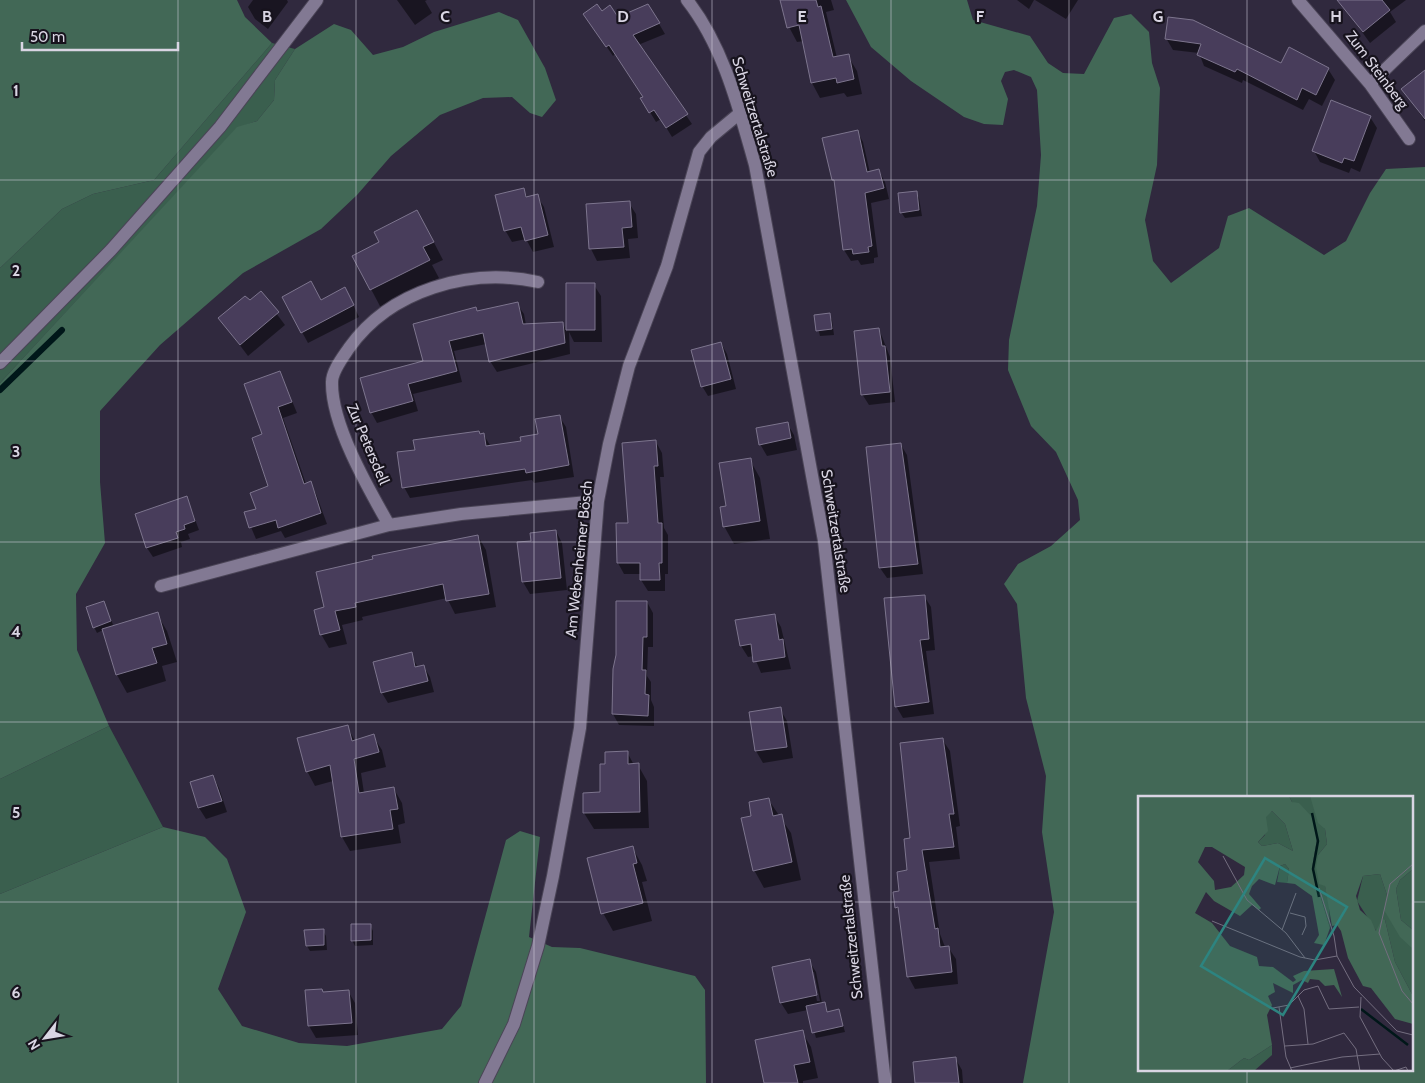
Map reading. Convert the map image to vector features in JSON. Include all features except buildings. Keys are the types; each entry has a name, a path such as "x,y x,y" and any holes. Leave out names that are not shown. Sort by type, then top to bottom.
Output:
{"street":[{"path":"0,363 111,250 220,127 284,40 317,0"},
{"name":"Schweitzertalstraße","path":"687,0 718,49 740,113 755,165 824,541 884,1083"},
{"name":"Zum Steinberg","path":"1298,0 1370,84 1409,139"},
{"path":"1370,84 1425,31"},
{"name":"Am Webenheimer Bösch","path":"486,1083 514,1024 538,946 580,728 598,501 609,444 629,366 667,266 698,152 711,137 740,113"},
{"name":"Zur Petersdell","path":"389,525 367,487 333,402 332,379 342,359 358,335 386,311 416,292 448,284 486,278 519,278 538,282"},
{"path":"161,586 389,525 461,514 598,501"}],"green space":[{"path":"0,0 237,0 245,17 272,43 154,180 93,194 62,209 0,268"},
{"path":"846,0 967,0 973,20 1030,36 1048,63 1063,73 1084,74 1114,18 1131,14 1149,32 1152,63 1160,88 1157,165 1145,220 1153,261 1171,283 1219,248 1228,216 1249,208 1324,255 1346,241 1370,193 1386,169 1425,167 1425,1083 1023,1083 1054,912 1042,832 1046,776 1026,698 1017,604 1004,584 1018,564 1051,546 1080,520 1078,500 1056,452 1031,426 1008,370 1009,340 1037,206 1041,155 1037,90 1031,77 1014,70 1005,72 1001,81 1008,99 1003,125 984,124 964,117 911,81 871,47"},
{"path":"499,12 518,20 545,68 556,100 542,117 530,113 512,97 483,98 440,115 391,156 357,195 321,229 243,273 160,345 100,411 100,482 105,543 76,594 77,650 109,726 0,779 0,383 237,127 257,121 274,100 275,80 295,49 334,24 351,30 373,55 403,47 434,32"},
{"path":"272,43 295,49 275,80 274,100 257,121 237,128 0,383 0,268 62,209 93,194 154,180"},
{"path":"109,726 163,827 0,894 0,779"},
{"path":"163,827 205,837 227,859 246,912 218,989 242,1026 299,1043 347,1046 442,1029 461,1006 506,840 520,831 540,837 529,937 552,947 580,948 695,976 705,990 706,1083 0,1083 0,894"}],"waterway":[{"path":"0,390 62,330"}]}
